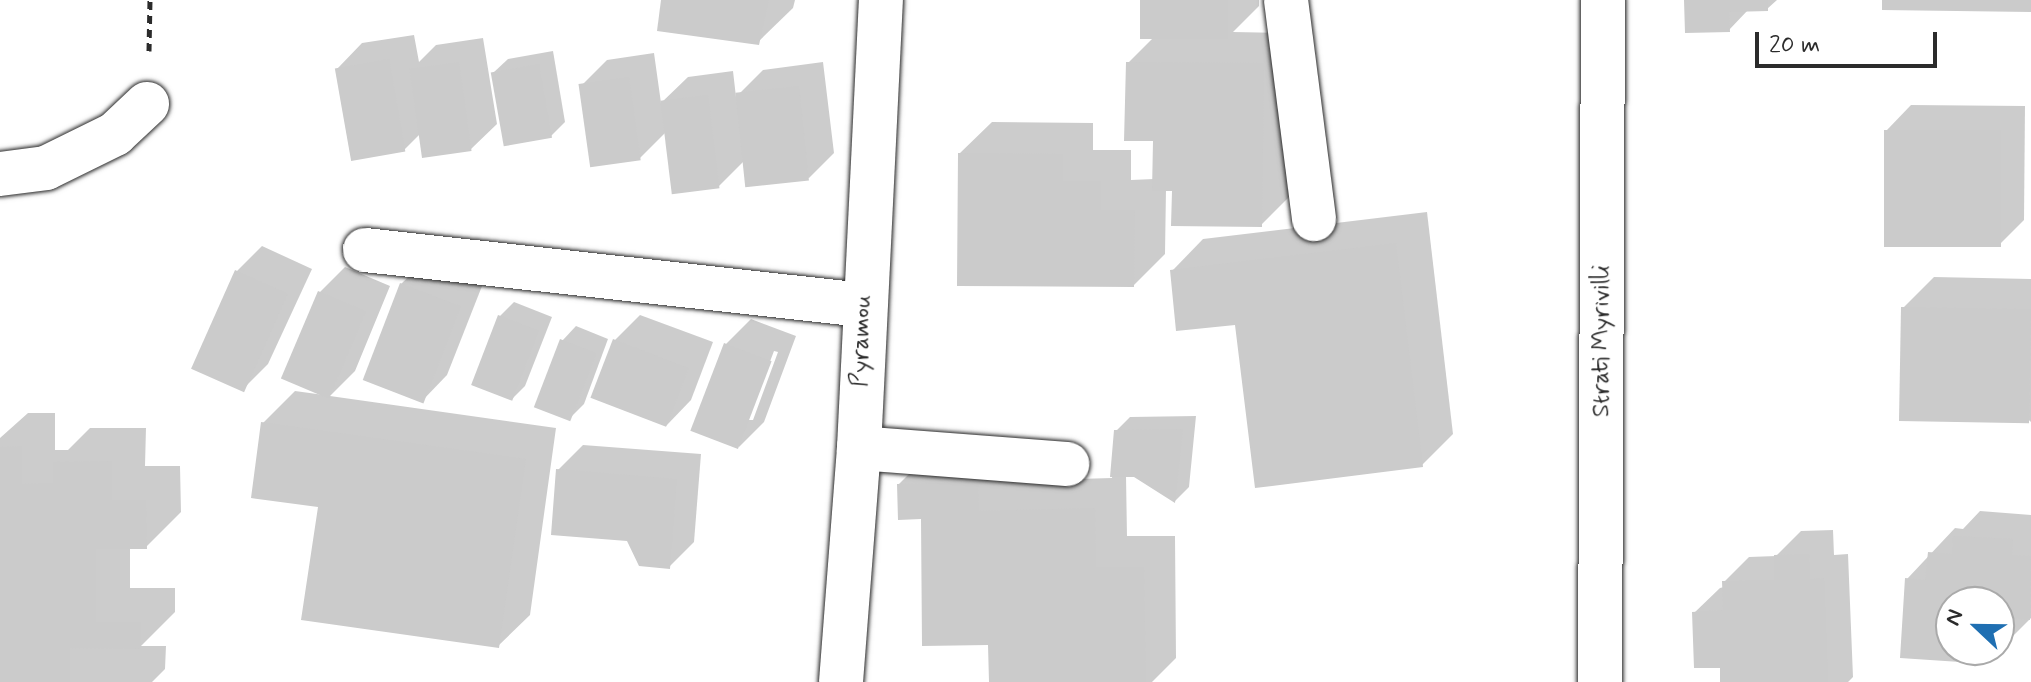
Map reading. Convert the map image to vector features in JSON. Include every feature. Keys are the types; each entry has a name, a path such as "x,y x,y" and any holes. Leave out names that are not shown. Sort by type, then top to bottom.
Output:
{"street":[{"name":"Pyramou","path":"841,682 859,448 863,305 881,0"},
{"path":"1286,0 1314,219"},
{"name":"Strati Myrivilli","path":"1600,682 1603,0"},
{"path":"0,174 46,168 115,134 147,104"},
{"path":"365,250 863,305"},
{"path":"859,448 1067,464"}],"building":[{"path":"661,0 769,0 759,45 657,31"},
{"path":"1140,0 1228,0 1228,39 1140,39"},
{"path":"1684,0 1768,0 1768,11 1729,12 1730,32 1685,33"},
{"path":"1882,0 2031,0 2031,12 1882,10"},
{"path":"389,59 405,152 351,161 335,69"},
{"path":"459,62 472,151 422,158 409,69"},
{"path":"1126,62 1264,63 1262,227 1171,226 1172,191 1152,191 1153,141 1124,141"},
{"path":"539,64 552,138 504,146 491,73"},
{"path":"629,77 641,160 590,167 578,84"},
{"path":"799,86 809,180 745,187 735,93"},
{"path":"708,95 719,188 672,194 660,101"},
{"path":"1884,130 2001,130 2001,247 1884,247"},
{"path":"958,153 1063,154 1063,181 1101,181 1101,210 1135,210 1134,287 957,286"},
{"path":"1396,243 1423,467 1255,488 1235,325 1176,331 1170,270"},
{"path":"235,270 288,294 244,392 191,369"},
{"path":"400,283 461,306 423,403 363,380"},
{"path":"318,291 366,311 329,399 281,378"},
{"path":"1901,307 2031,309 2029,423 1899,421"},
{"path":"498,315 539,331 512,401 471,385"},
{"path":"560,339 596,353 570,421 534,407"},
{"path":"613,339 689,368 666,427 590,398"},
{"path":"724,343 772,361 738,449 690,431"},
{"path":"261,422 526,459 499,648 301,620 318,507 251,498"},
{"path":"1183,429 1175,503 1134,477 1110,477 1114,430"},
{"path":"22,446 22,484 53,483 53,462 112,461 112,500 146,500 147,549 96,549 96,622 141,622 141,649 70,648 70,682 0,682 0,447"},
{"path":"556,469 677,479 670,569 639,566 627,541 551,535"},
{"path":"978,482 979,511 1095,508 1096,567 1144,567 1146,682 989,682 988,645 922,646 921,519 898,520 897,484"},
{"path":"1953,536 2013,539 2012,555 2031,556 2030,620 2015,618 2015,586 1935,586 1935,660 1900,658 1905,578 1925,580 1928,552 1952,554"},
{"path":"1809,554 1810,579 1824,578 1828,682 1720,682 1720,668 1694,668 1692,612 1723,610 1722,581 1774,580 1774,555"}]}
